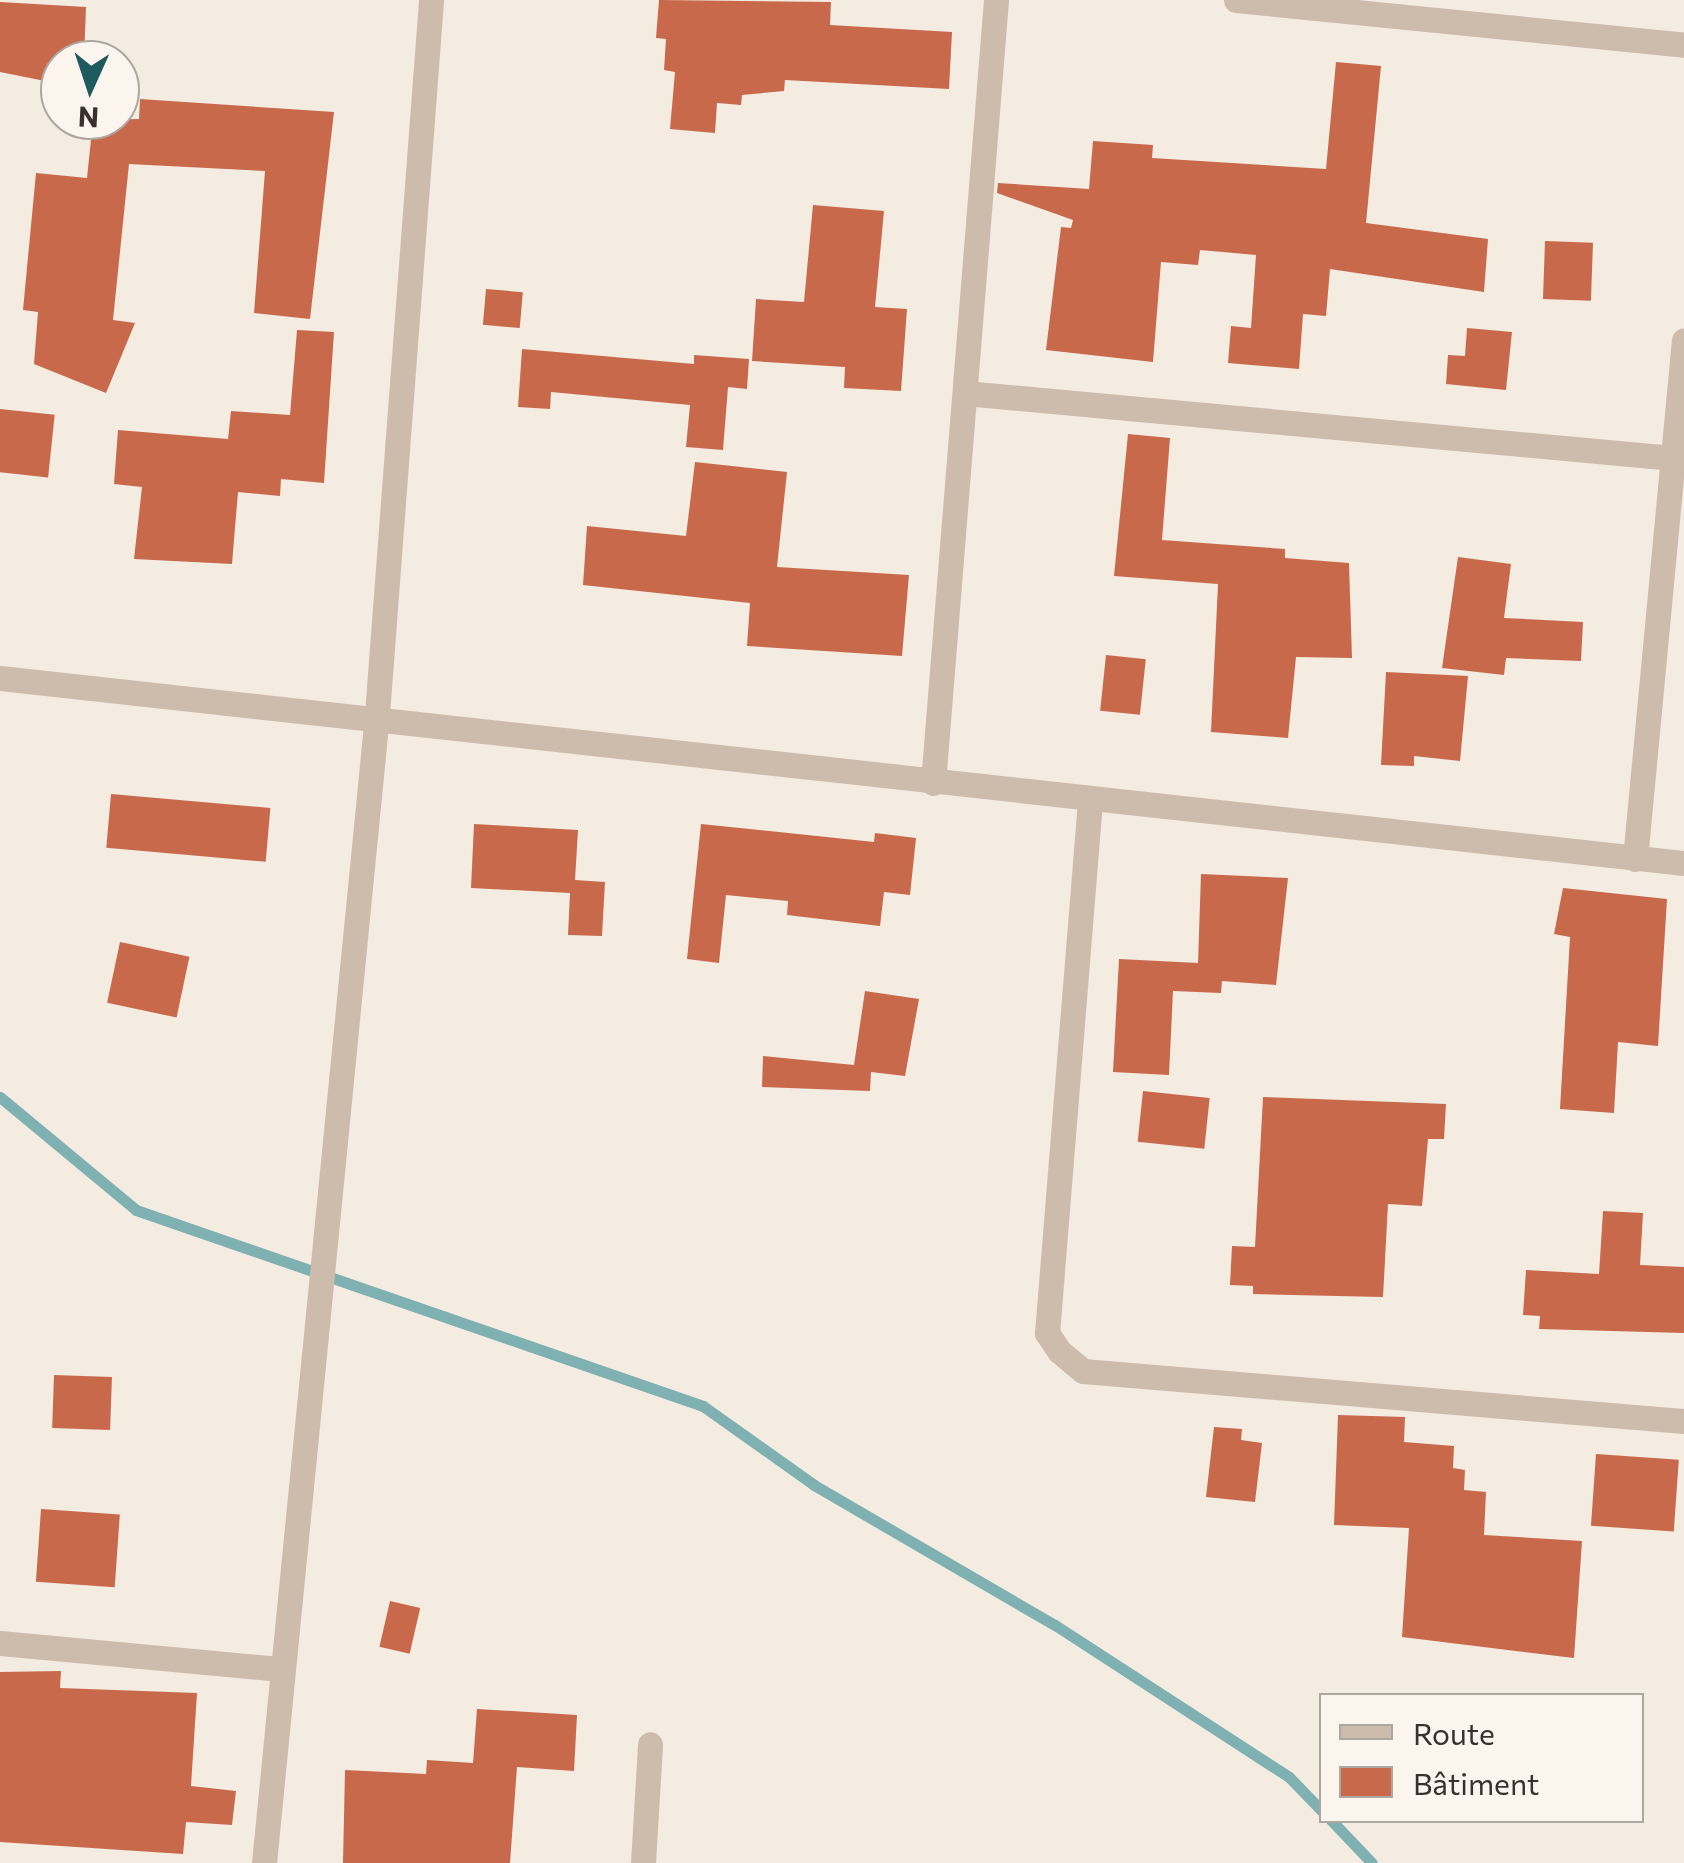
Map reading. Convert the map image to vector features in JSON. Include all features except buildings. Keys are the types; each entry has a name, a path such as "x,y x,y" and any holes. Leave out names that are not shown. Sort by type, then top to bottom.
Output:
{"street":[{"path":"264,1863 279,1669 378,714 431,0"},
{"path":"933,783 996,0"},
{"path":"1236,0 1684,45"},
{"path":"1636,859 1684,340"},
{"path":"965,393 1673,458"},
{"path":"0,678 378,714 1090,801 1684,863"},
{"path":"1090,801 1047,1333 1059,1351 1083,1371 1684,1421"},
{"path":"0,1643 279,1669"},
{"path":"643,1863 650,1744"}],"waterway":[{"path":"0,1097 136,1210 703,1406 814,1485 1055,1625 1289,1777 1319,1808"},
{"path":"1334,1823 1372,1863"}]}
